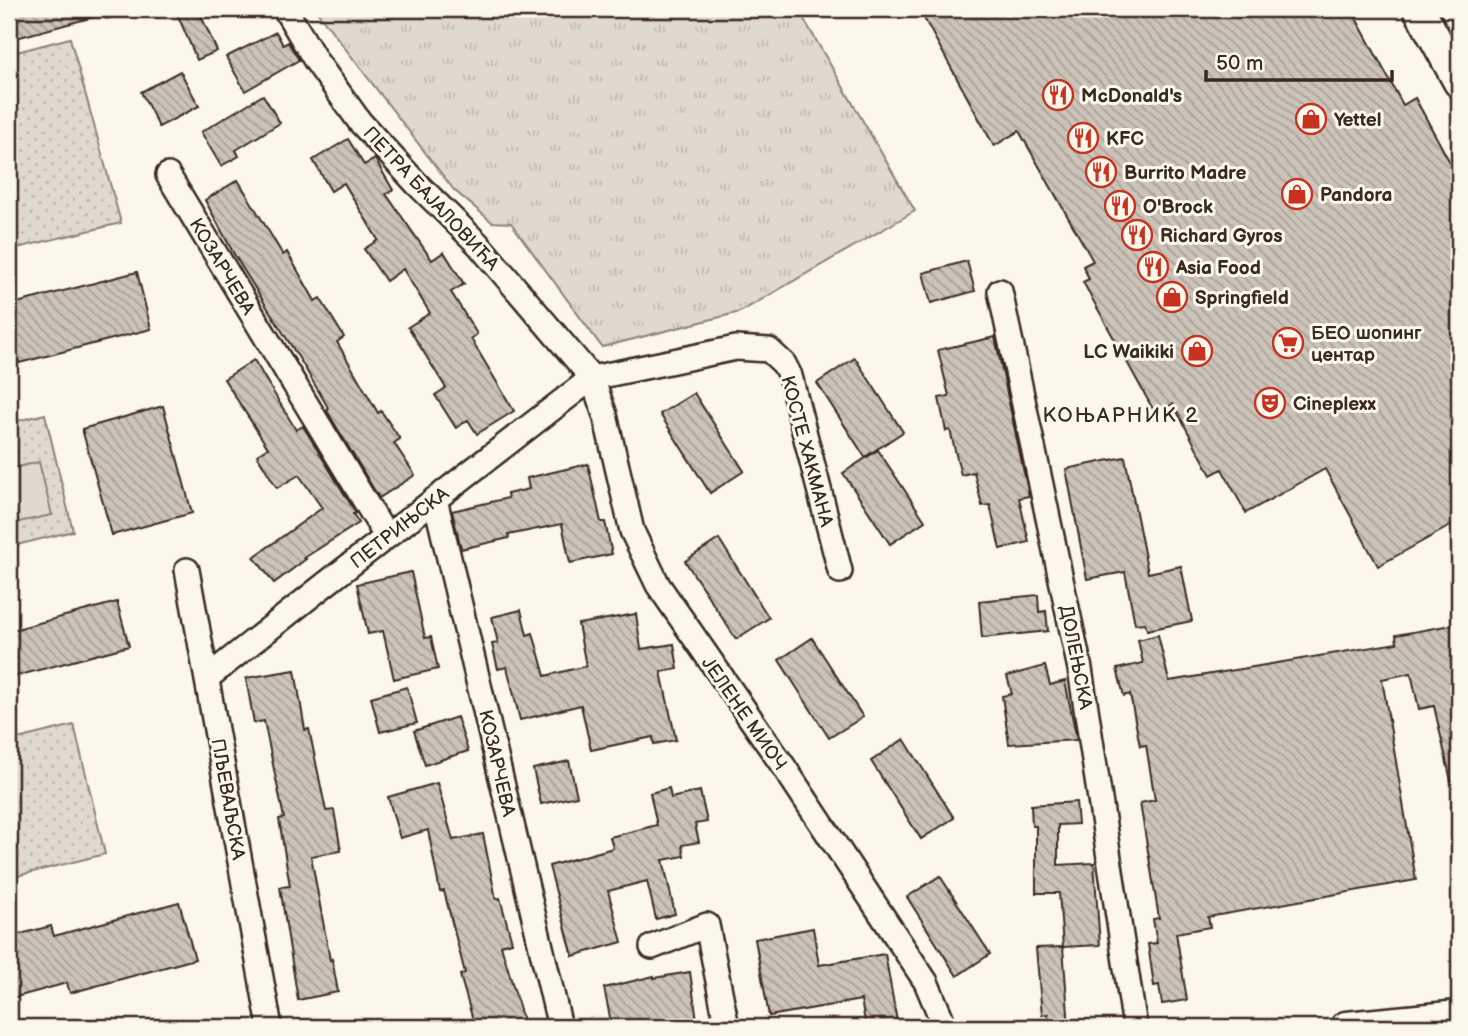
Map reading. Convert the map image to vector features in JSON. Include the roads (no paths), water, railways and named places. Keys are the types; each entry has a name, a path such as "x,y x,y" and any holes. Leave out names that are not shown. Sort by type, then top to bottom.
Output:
{"street":[{"name":"ПЕТРА БАЈАЛОВИЋА","path":"285,9 316,61 360,122 416,183 478,244 593,379"},
{"path":"1419,9 1459,82"},
{"name":"КОЗАРЧЕВА","path":"168,175 386,537"},
{"name":"ДОЛЕЊСКА","path":"1000,291 1080,669 1135,1027"},
{"name":"КОСТЕ ХАКМАНА","path":"593,379 736,348 769,350 784,364 790,376 840,571"},
{"name":"ПЕТРИЊСКА","path":"207,678 593,379"},
{"name":"ЈЕЛЕНЕ МИОЧ","path":"593,379 605,415 632,531 647,566 926,982 945,1027"},
{"name":"КОЗАРЧЕВА","path":"435,499 560,1027"},
{"name":"ПЉЕВАЉСКА","path":"187,570 270,1027"},
{"path":"652,947 707,925 727,1027"},
{"path":"1346,1027 1459,1016"}],"place":[{"name":"McDonald's","path":"1058,95"},
{"name":"Yettel","path":"1311,119"},
{"name":"KFC","path":"1083,138"},
{"name":"Burrito Madre","path":"1101,172"},
{"name":"Pandora","path":"1297,194"},
{"name":"O'Brock","path":"1120,206"},
{"name":"Richard Gyros","path":"1137,235"},
{"name":"Asia Food","path":"1153,267"},
{"name":"Springfield","path":"1172,297"},
{"name":"БЕО шопинг центар","path":"1288,343"},
{"name":"LC Waikiki","path":"1197,351"},
{"name":"Cineplexx","path":"1270,403"}],"district":[{"name":"КОЊАРНИК 2","path":"1121,415"}]}
